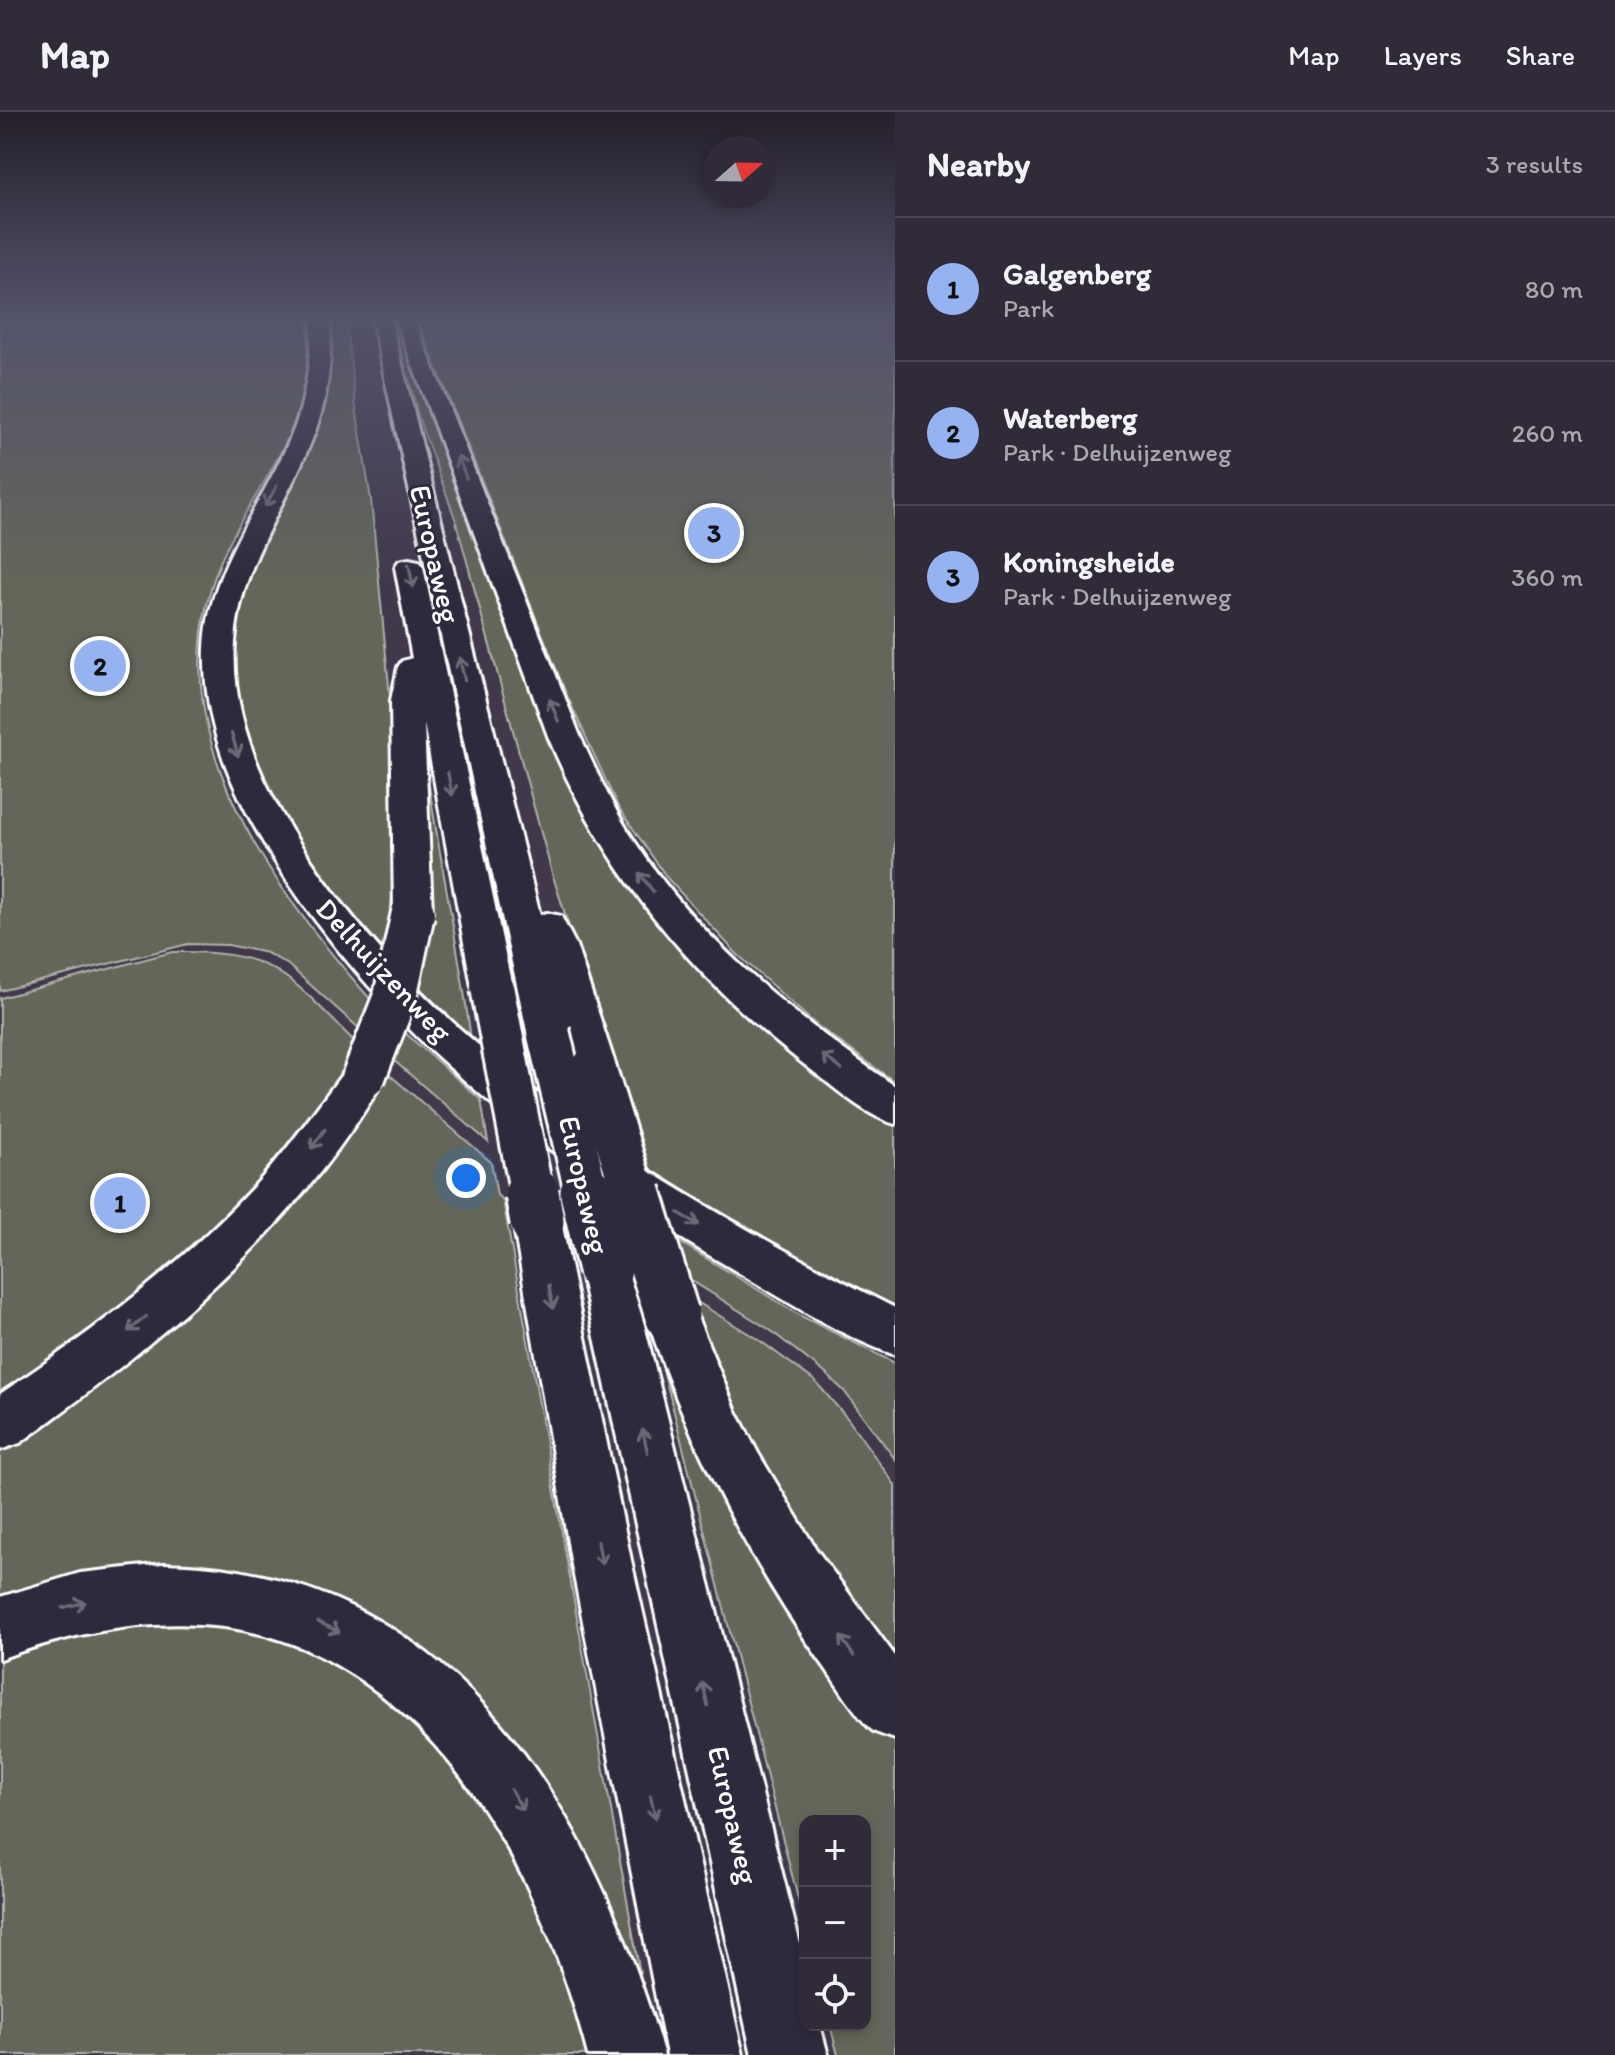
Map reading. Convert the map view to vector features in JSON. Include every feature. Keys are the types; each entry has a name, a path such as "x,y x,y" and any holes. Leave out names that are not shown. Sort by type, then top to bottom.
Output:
{"highway":[{"name":"Delhuijzenweg","path":"313,405 289,463 234,572 225,606 220,645 221,676 233,743 244,774 274,834 336,927 367,961 468,1057 530,1108 670,1207 782,1274 895,1333"},
{"name":"Europaweg","path":"377,405 378,411"},
{"name":"Europaweg","path":"392,405 500,827 790,2055"},
{"path":"438,405 557,718 596,808 621,848 672,916 753,997 825,1057 895,1108"},
{"name":"Europaweg","path":"405,549 601,1560 702,2041"},
{"path":"0,1425 102,1351 206,1267 278,1192 364,1076 399,990 413,913 407,700 421,625"},
{"path":"500,827 556,945 688,1366 759,1509 856,1659 895,1707"},
{"path":"0,1628 85,1603 159,1594 202,1595 260,1604 314,1620 368,1646 435,1697 471,1736 512,1791 555,1868 591,1946 626,2055"}],"green space":[{"path":"0,405 299,405 281,452 228,545 206,608 200,670 208,731 228,790 257,847 292,902 372,1001 361,1030 287,964 267,953 228,945 188,944 0,991"},
{"path":"318,405 356,405 371,500 391,707 395,874 384,958 289,833 259,774 238,708 232,670 238,597"},
{"path":"416,405 429,405 548,734 585,817 610,857 661,923 867,1106 895,1125 895,1315 647,1172 552,873 455,518"},
{"path":"452,405 895,405 895,1082 815,1024 736,953 668,879 618,807 564,689"},
{"path":"422,734 433,811 471,1040 414,986"},
{"path":"172,952 234,956 276,971 312,999 356,1043 333,1091 299,1140 190,1259 0,1404 0,998"},
{"path":"403,1031 481,1100 488,1142 391,1058"},
{"path":"383,1069 491,1162 497,1195 503,1200 641,1979 627,1983 392,1637 0,1607 0,1445"},
{"path":"673,1238 801,1316 895,1363 895,1459 844,1391 825,1373 770,1330 689,1279"},
{"path":"686,1295 759,1340 815,1381 848,1419 895,1485 895,1660 799,1528 740,1421"},
{"path":"652,1326 895,1730 895,2055 838,2055 832,2031 871,2031 871,1815 799,1815 799,1902"},
{"path":"156,1620 259,1631 314,1651 342,1666 397,1704 442,1747 480,1799 519,1869 553,1945 589,2055 0,2055 0,1655 50,1637"}],"place":[{"name":"Koningsheide","path":"714,533"},
{"name":"Waterberg","path":"100,666"},
{"name":"Galgenberg","path":"120,1203"}]}
